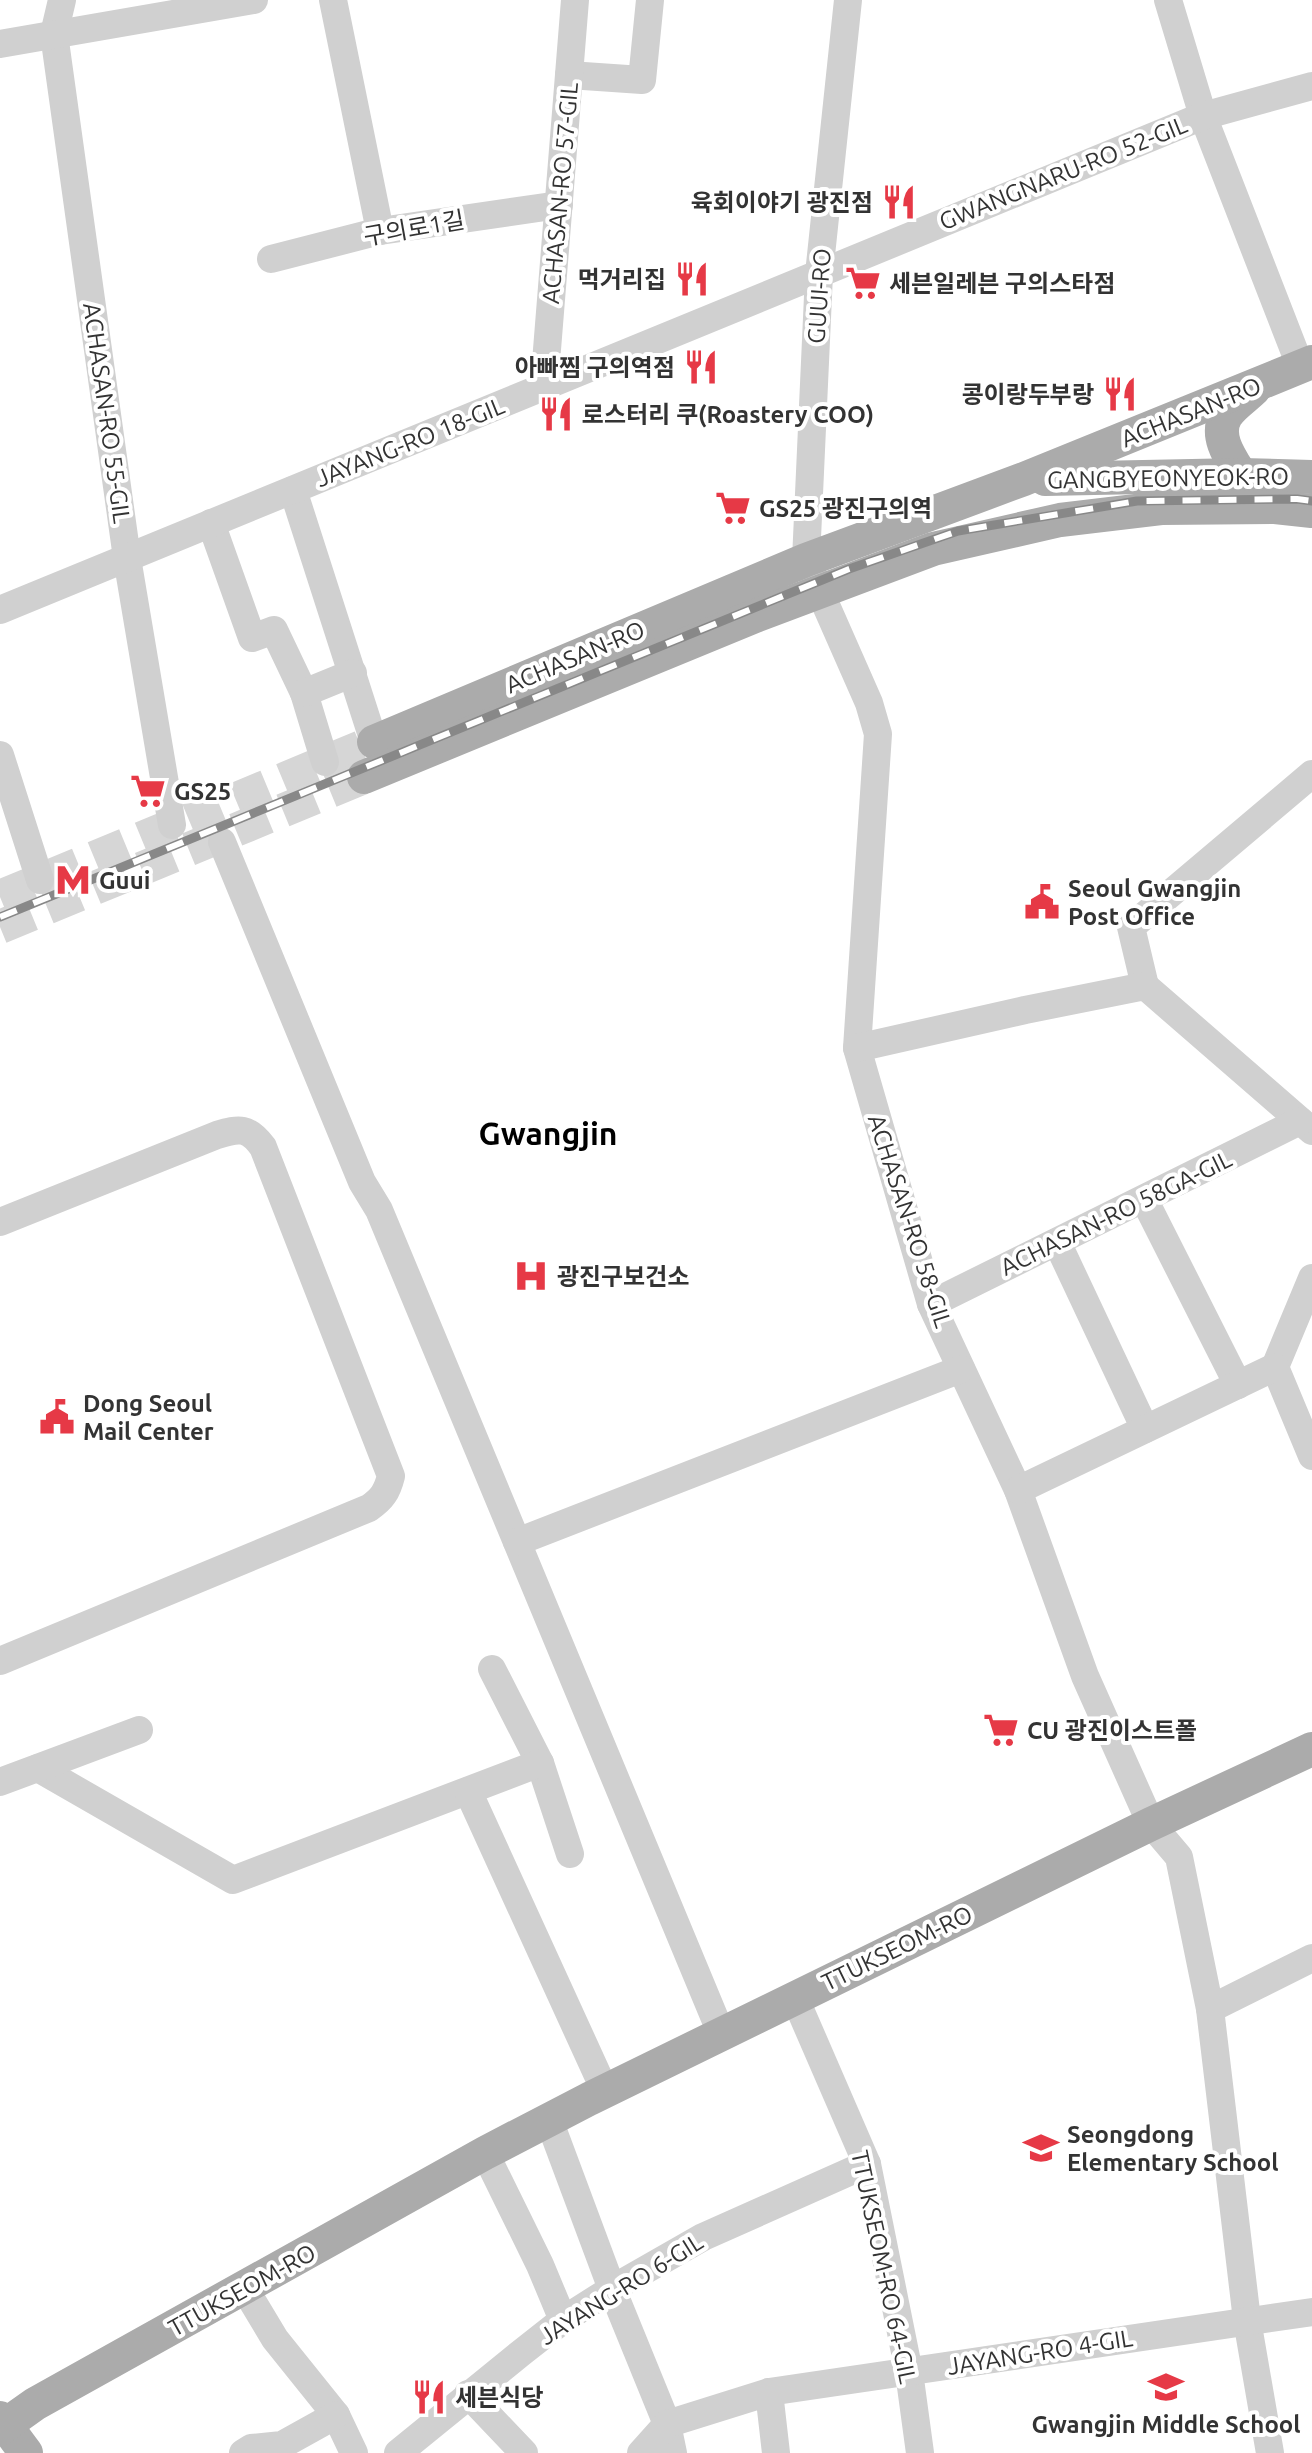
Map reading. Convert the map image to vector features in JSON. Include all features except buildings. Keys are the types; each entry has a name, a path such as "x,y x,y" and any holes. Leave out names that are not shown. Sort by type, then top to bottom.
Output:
{"main road":[{"name":"ACHASAN-RO","path":"364,777 398,742 806,560 1024,479 1306,365"},
{"path":"1241,475 1222,437 1226,416 1261,384"},
{"name":"GANGBYEONYEOK-RO","path":"1024,479 1241,475 1312,477"},
{"name":"ACHASAN-RO","path":"933,549 1024,479"},
{"name":"GANGBYEONYEOK-RO","path":"819,591 933,549 1060,520 1161,508 1275,507 1312,511"},
{"name":"ACHASAN-RO","path":"398,742 819,591"},
{"name":"TTUKSEOM-RO","path":"2,2424 485,2153 605,2091 1151,1824 1312,1749"},
{"path":"2,2424 26,2453"}],"street":[{"name":"ACHASAN-RO 55-GIL","path":"62,0 54,34 127,558 172,825"},
{"path":"0,44 254,0"},
{"path":"333,0 380,231"},
{"name":"ACHASAN-RO 57-GIL","path":"544,387 575,0"},
{"path":"569,75 642,80 650,0"},
{"name":"GUUI-RO","path":"819,591 806,560 819,274 848,0"},
{"path":"1168,0 1203,116 1306,365"},
{"name":"GWANGNARU-RO 52-GIL","path":"819,274 1203,116 1312,86"},
{"name":"구의로1길","path":"271,259 380,231 559,205"},
{"name":"JAYANG-RO 18-GIL","path":"0,610 819,274"},
{"path":"293,490 353,673 398,742"},
{"path":"211,523 252,638 274,630 304,693 325,762"},
{"name":"ACHASAN-RO 58-GIL","path":"819,591 869,703 878,734 857,1048 931,1304 1018,1490 1085,1676 1151,1824 1179,1857 1210,2009 1247,2320 1270,2453"},
{"path":"304,693 353,673"},
{"path":"0,755 40,880"},
{"path":"1306,1126 1145,986 1131,927 1312,774"},
{"path":"222,842 362,1182 379,1210 721,2033"},
{"path":"857,1048 1145,986"},
{"name":"ACHASAN-RO 58GA-GIL","path":"931,1304 1144,1199 1306,1126"},
{"path":"0,1222 217,1135 243,1130 254,1135 263,1147 391,1476 382,1499 369,1508 0,1661"},
{"path":"1144,1199 1238,1385"},
{"path":"1057,1242 1145,1429"},
{"path":"1018,1490 1275,1367 1312,1278"},
{"path":"1275,1367 1305,1418 1312,1456"},
{"path":"517,1542 961,1369"},
{"path":"492,1669 540,1763 570,1854"},
{"path":"0,1782 139,1730"},
{"path":"38,1768 233,1880 540,1763"},
{"path":"468,1791 605,2091"},
{"path":"1210,2009 1312,1958"},
{"name":"TTUKSEOM-RO 64-GIL","path":"795,1998 867,2164 909,2372 920,2453"},
{"path":"549,2120 612,2289 667,2424 673,2453"},
{"path":"485,2153 540,2265 563,2320"},
{"name":"JAYANG-RO 6-GIL","path":"398,2453 563,2320 612,2289 703,2237 867,2164"},
{"path":"245,2289 275,2339 336,2415 354,2453"},
{"name":"JAYANG-RO 4-GIL","path":"667,2424 769,2392 1312,2312"},
{"path":"769,2392 776,2453"},
{"path":"468,2394 524,2453"},
{"path":"243,2453 251,2448 282,2445 336,2415"},
{"path":"641,2453 667,2424"}],"tunnel":[{"path":"0,897 374,742"},
{"path":"0,927 364,777"}],"railway":[{"path":"0,917 849,569 958,531 1137,501 1312,501"}],"place":[{"name":"육회이야기 광진점","path":"899,202"},
{"name":"먹거리집","path":"692,279"},
{"name":"세븐일레븐 구의스타점","path":"863,283"},
{"name":"아빠찜 구의역점","path":"701,367"},
{"name":"콩이랑두부랑","path":"1120,394"},
{"name":"로스터리 쿠(Roastery COO)","path":"556,414"},
{"name":"GS25 광진구의역","path":"733,508"},
{"name":"GS25","path":"148,791"},
{"name":"Guui","path":"73,880"},
{"name":"Seoul Gwangjin Post Office","path":"1042,902"},
{"name":"광진구보건소","path":"531,1276"},
{"name":"Dong Seoul Mail Center","path":"57,1417"},
{"name":"CU 광진이스트폴","path":"1001,1730"},
{"name":"Seongdong Elementary School","path":"1041,2148"},
{"name":"Gwangjin Middle School","path":"1166,2387"},
{"name":"세븐식당","path":"429,2397"}],"district":[{"name":"Gwangjin","path":"548,1133"}]}
